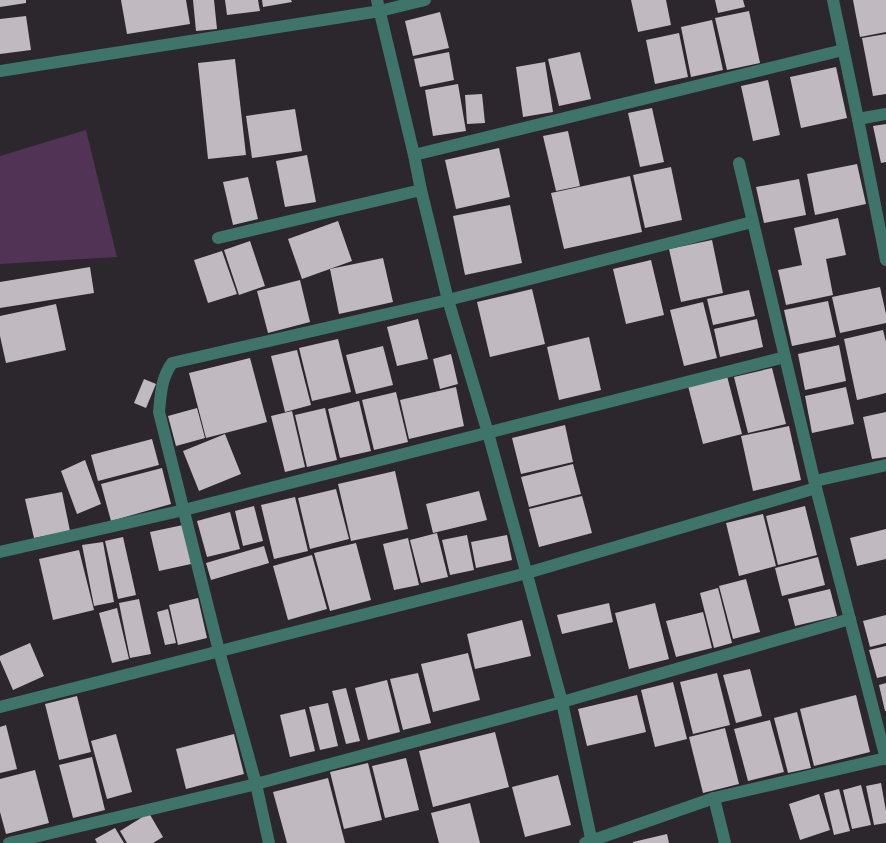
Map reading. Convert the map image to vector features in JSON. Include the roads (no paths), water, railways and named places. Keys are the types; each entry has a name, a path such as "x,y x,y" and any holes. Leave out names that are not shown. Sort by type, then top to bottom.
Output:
{"street":[{"path":"0,71 378,5 425,0"},
{"path":"833,0 886,260"},
{"path":"378,5 448,300 488,433 562,702 589,842 714,798 886,759 815,484 739,163"},
{"path":"414,155 843,50"},
{"path":"858,119 886,114"},
{"path":"218,238 421,190"},
{"path":"268,843 256,784 159,412 162,386 166,372 172,363 448,300 752,222"},
{"path":"0,552 184,510 785,357"},
{"path":"0,706 527,573 815,484 886,465"},
{"path":"9,843 256,784 562,702 850,619"},
{"path":"714,798 725,843"}]}
